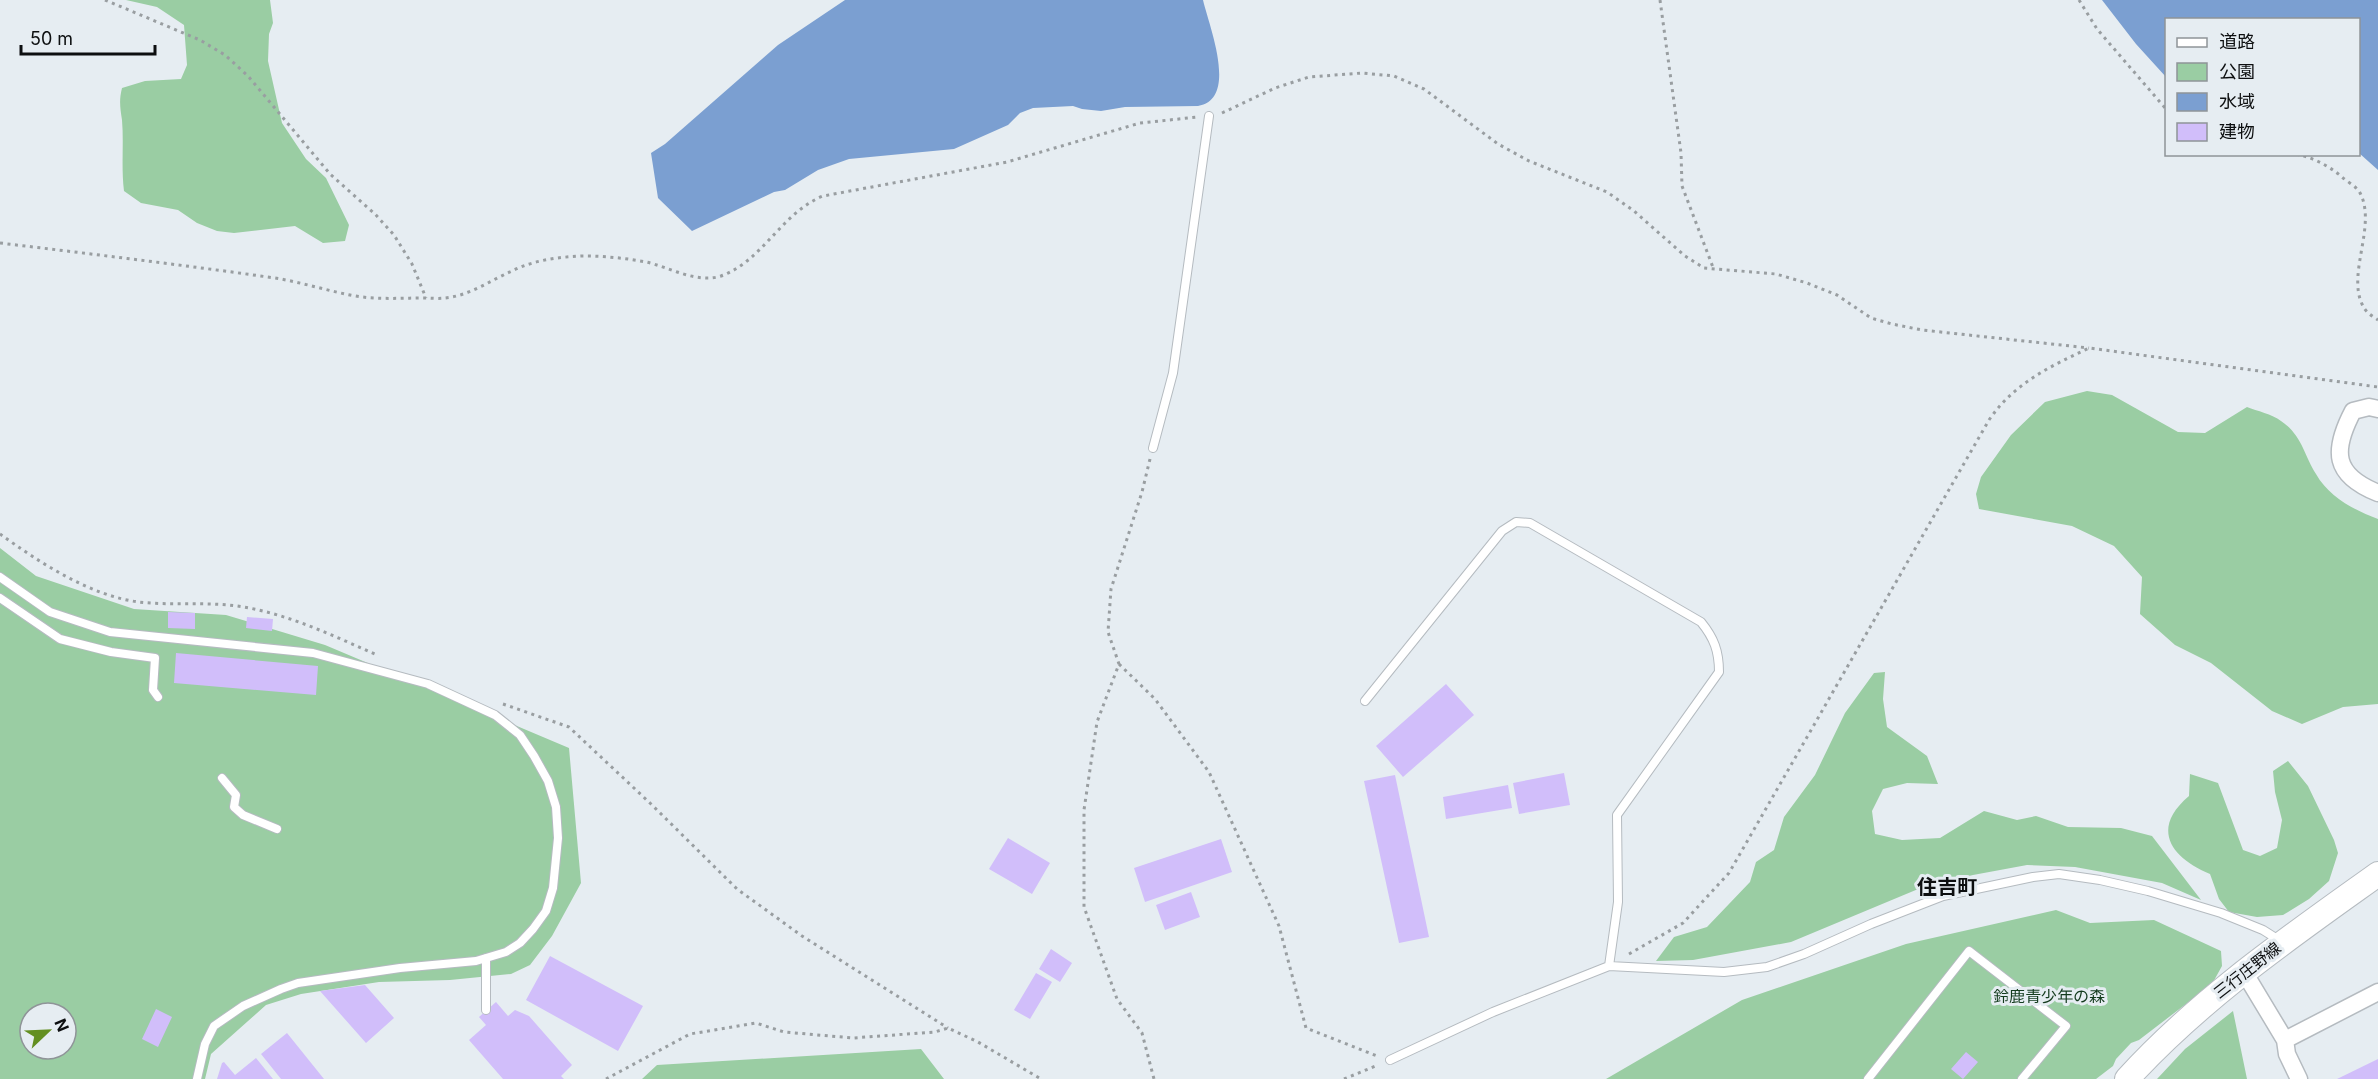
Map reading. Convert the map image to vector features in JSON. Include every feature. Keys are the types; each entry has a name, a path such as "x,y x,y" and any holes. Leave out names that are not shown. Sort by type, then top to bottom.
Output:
{"main road":[{"name":"三行庄野線","path":"2127,1079 2196,1010 2282,942 2375,881"}],"street":[{"path":"2378,409 2369,407 2354,411 2347,423 2339,451 2340,461 2349,476 2358,485 2378,493"},
{"path":"2244,972 2285,1040 2287,1054 2299,1079"},
{"path":"2285,1040 2378,992"}],"lane":[{"path":"1153,448 1173,373 1209,116"},
{"path":"1365,701 1502,531 1516,522 1530,523 1701,622 1712,636 1719,653 1719,672 1617,815 1618,902 1609,966"},
{"path":"0,578 50,612 110,632 313,653 428,684 495,715 520,735 548,781 556,807 558,838 553,888 546,911 519,943 506,952 486,958 354,974 298,983 281,989 243,1006 214,1026 205,1044 197,1079"},
{"path":"0,597 60,639 111,652 155,658 153,690 159,697"},
{"path":"222,778 236,795 234,807 243,815 277,829"},
{"path":"1390,1060 1493,1012 1609,966 1724,972 1767,967 1804,954 1942,896 2059,874 2100,880 2191,903 2262,930 2282,942"},
{"path":"1868,1079 1969,951 2066,1026 2022,1079"},
{"path":"486,958 486,1010"}],"path":[{"path":"105,0 200,40 225,55 248,76 330,174 375,214 394,235 412,264 426,298"},
{"path":"1660,0 1681,153 1682,186 1714,270"},
{"path":"2079,0 2097,29 2165,108"},
{"path":"0,243 280,279 375,299 446,298 489,283 527,265 567,257 617,258 645,262 690,275 714,278 732,271 752,257 795,211 809,201 823,196 1007,162 1140,123 1216,116 1275,88 1309,77 1362,73 1394,76 1424,89 1498,144 1529,161 1607,192 1634,211 1685,256 1704,268 1776,274 1837,295 1871,318 1912,328 2089,348 2378,387"},
{"path":"2305,156 2326,165 2359,191 2366,206 2368,228 2359,292 2367,312 2378,320"},
{"path":"1609,966 1683,923 1730,873 2000,404 2031,378 2089,348"},
{"path":"1153,448 1142,492 1111,589 1108,632 1119,664 1155,699 1209,772 1279,926 1306,1028 1390,1060"},
{"path":"0,534 57,572 87,586 125,599 242,607 286,617 380,657"},
{"path":"1119,664 1097,722 1084,810 1084,907 1117,999 1142,1033 1154,1079"},
{"path":"496,701 569,727 737,889 802,936 948,1028 978,1042 1041,1079"},
{"path":"606,1079 690,1034 756,1023 784,1032 853,1038 935,1032 948,1028"},
{"path":"1344,1079 1390,1060"}],"green space":[{"path":"126,0 270,0 273,23 269,34 268,61 282,123 306,159 326,178 349,225 345,241 323,243 295,226 234,233 217,231 197,223 178,210 141,203 124,191 123,129 120,104 122,88 145,81 181,79 187,65 184,25 157,7"},
{"path":"2087,391 2112,395 2178,432 2205,433 2247,407 2273,416 2294,433 2321,482 2335,496 2351,507 2378,519 2378,704 2343,707 2302,724 2272,711 2211,663 2175,645 2140,614 2142,577 2114,546 2072,526 1979,509 1976,494 1981,477 2011,435 2045,402"},
{"path":"0,548 36,576 134,609 226,615 325,645 569,748 581,883 552,936 530,965 511,974 450,980 379,982 301,994 266,1005 211,1054 205,1079 0,1079"},
{"path":"1885,672 1883,699 1887,727 1927,756 1938,784 1907,783 1883,789 1872,811 1875,834 1902,840 1940,838 1984,811 2017,820 2036,816 2068,827 2121,828 2152,836 2201,900 2162,883 2075,867 2027,865 1923,887 1791,942 1693,960 1656,961 1674,937 1707,927 1750,882 1756,862 1774,850 1784,817 1815,775 1845,713 1874,673"},
{"path":"2288,761 2308,786 2334,840 2338,853 2329,881 2309,899 2283,915 2257,917 2229,912 2219,899 2210,874 2185,860 2176,851 2170,841 2168,831 2170,820 2177,808 2189,796 2190,774 2218,783 2243,850 2260,856 2277,848 2282,820 2275,792 2273,771"},
{"name":"鈴鹿青少年の森","path":"2056,910 2090,923 2154,920 2221,951 2222,966 2212,984 2139,1040 2131,1043 2116,1059 2113,1066 2096,1079 1606,1079 1742,1000 1906,944"},
{"path":"2233,1011 2247,1079 2157,1079 2185,1049"},
{"path":"921,1049 944,1079 642,1079 657,1065"}],"water":[{"path":"845,0 1203,0 1218,60 1217,90 1210,101 1198,106 1125,107 1101,111 1073,106 1033,108 1020,113 1008,125 954,149 849,159 818,170 785,190 774,192 692,231 658,198 651,153 665,144 778,45"},
{"path":"2102,0 2378,0 2378,170 2360,154 2360,18 2165,18 2165,76 2136,44"}],"building":[{"path":"168,612 195,613 195,629 168,628"},
{"path":"247,617 273,619 272,631 246,628"},
{"path":"176,653 318,666 316,695 174,683"},
{"path":"1446,684 1474,715 1403,777 1376,746"},
{"path":"1564,773 1570,805 1519,814 1513,783"},
{"path":"1395,775 1429,937 1399,943 1364,781"},
{"path":"1508,785 1512,808 1446,819 1443,797"},
{"path":"1008,838 1050,863 1032,894 989,869"},
{"path":"1221,839 1232,872 1145,902 1134,868"},
{"path":"1191,892 1200,917 1165,930 1156,905"},
{"path":"1051,949 1072,963 1060,982 1039,969"},
{"path":"550,956 643,1006 618,1051 526,1000"},
{"path":"1036,973 1052,982 1030,1019 1014,1010"},
{"path":"365,985 394,1018 366,1043 320,991"},
{"path":"496,1002 508,1016 515,1010 529,1016 572,1065 561,1076 564,1079 503,1079 469,1040 486,1025 479,1017"},
{"path":"156,1009 172,1017 158,1047 142,1039"},
{"path":"287,1033 324,1079 281,1079 261,1054"},
{"path":"1966,1052 1978,1062 1963,1079 1951,1069"},
{"path":"256,1058 273,1079 217,1079 222,1063 224,1062 235,1075"},
{"path":"2378,1059 2378,1079 2337,1079"}],"district":[{"name":"住吉町","path":"1947,887"}]}
